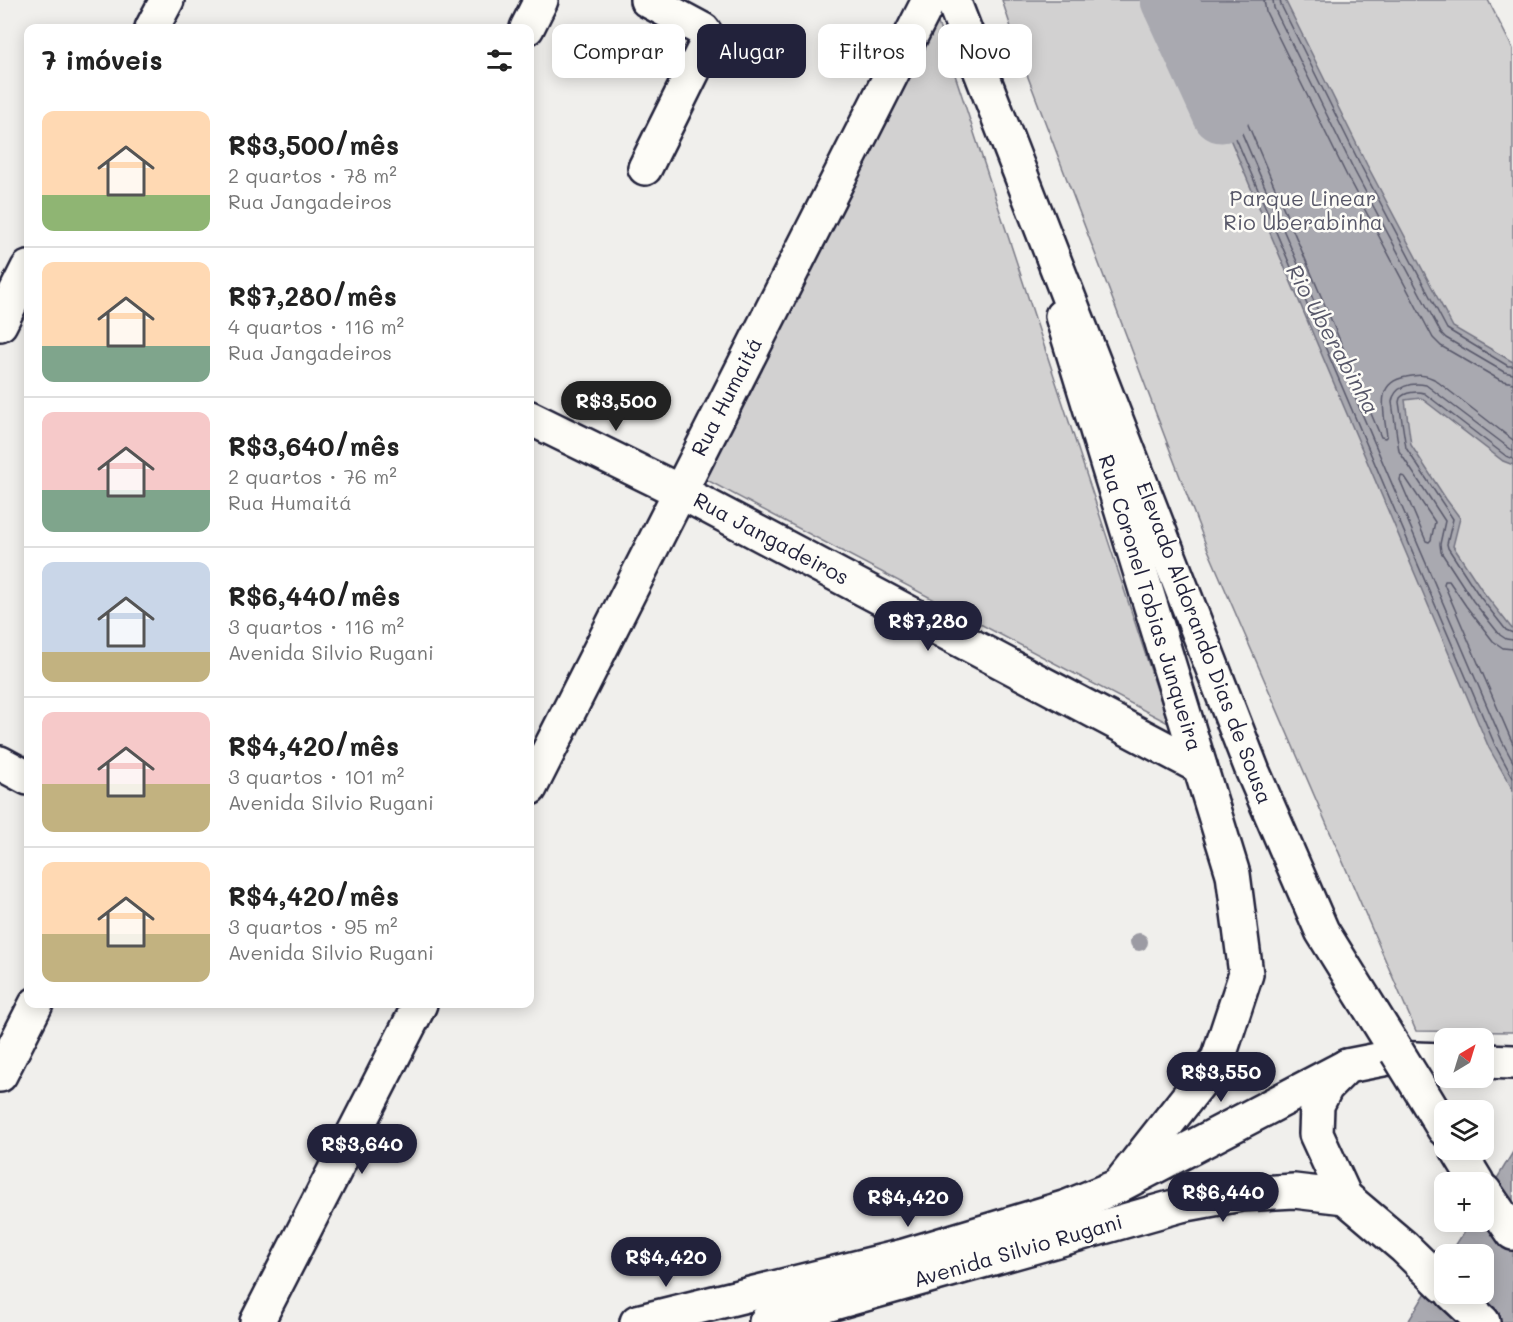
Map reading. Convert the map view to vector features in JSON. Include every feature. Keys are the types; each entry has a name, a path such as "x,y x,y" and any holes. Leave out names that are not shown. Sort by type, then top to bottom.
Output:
{"main road":[{"path":"154,24 167,0"},
{"path":"529,24 542,0"},
{"path":"645,168 709,39 703,30 647,0"},
{"name":"Rua Coronel Tobias Junqueira","path":"932,2 1006,136 1233,874 1246,974 1218,1059 1118,1186"},
{"name":"Rua Humaitá","path":"534,780 679,491 932,2"},
{"name":"Elevado Aldorando Dias de Sousa","path":"1006,136 1253,772 1322,931 1434,1112"},
{"path":"0,324 24,276"},
{"name":"Rua Jangadeiros","path":"534,420 679,491 1200,767"},
{"path":"0,763 24,776"},
{"path":"0,1074 34,1008"},
{"path":"257,1322 418,1008"},
{"name":"Avenida Silvio Rugani","path":"637,1322 700,1313 904,1256 1067,1207 1118,1186 1347,1066 1388,1058 1434,1060"},
{"path":"1347,1066 1326,1088 1317,1105 1316,1134 1345,1197 1404,1247 1434,1276"},
{"name":"Avenida Silvio Rugani","path":"768,1322 1181,1205 1241,1194 1294,1191 1345,1197"},
{"path":"1494,1205 1513,1233"},
{"path":"1464,1304 1483,1322"}],"green space":[{"name":"Parque Linear Rio Uberabinha","path":"1002,0 1488,0 1513,49 1513,1032 1494,1032 1494,1028 1434,1028 1434,1031 1416,1031 1206,545 1028,78 1032,78 1032,24 1010,24"},
{"path":"937,20 938,78 956,78 1168,723 705,479 908,78 926,78 926,42"}],"water":[{"path":"1171,0 1285,0 1367,165 1453,327 1513,362 1513,465 1503,461 1421,398 1405,400 1411,445 1460,518 1453,546 1484,593 1513,630 1513,790 1489,748"},
{"path":"1513,1152 1513,1322 1408,1322 1434,1279 1434,1304 1494,1304 1494,1244 1456,1244 1464,1232 1494,1232 1494,1183"}],"waterway":[{"name":"Rio Uberabinha","path":"1169,0 1221,114"}]}
